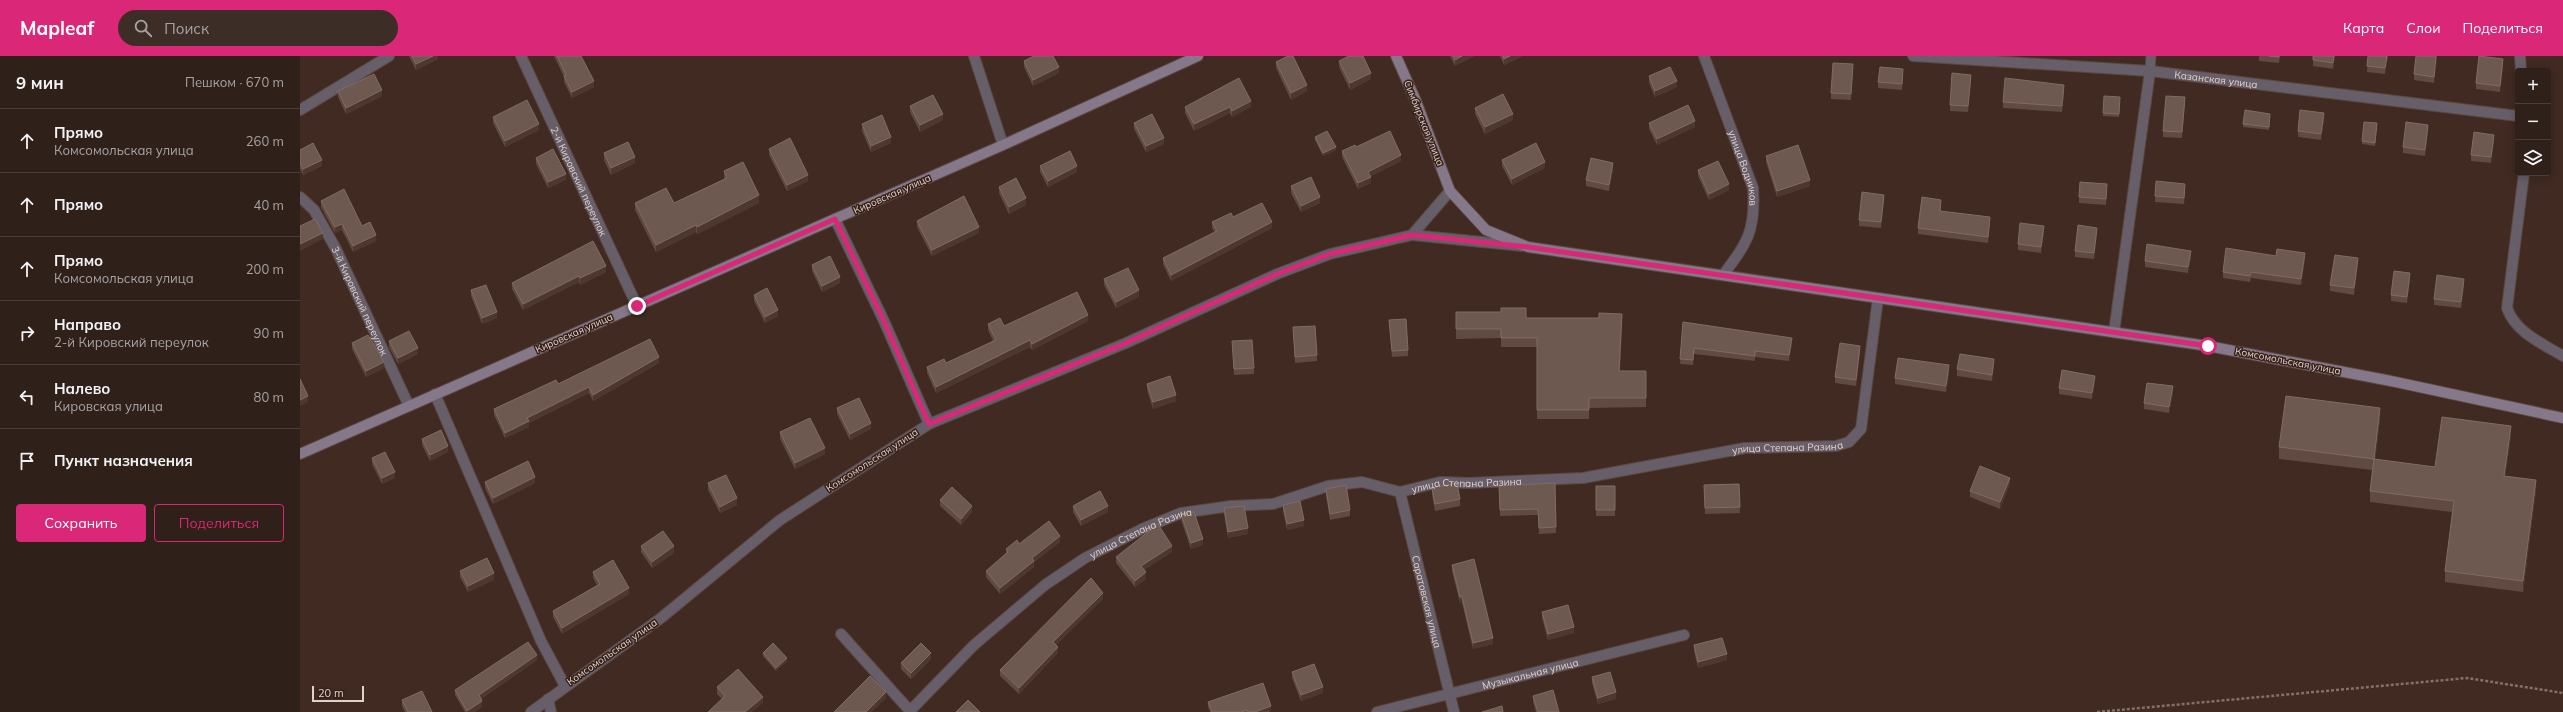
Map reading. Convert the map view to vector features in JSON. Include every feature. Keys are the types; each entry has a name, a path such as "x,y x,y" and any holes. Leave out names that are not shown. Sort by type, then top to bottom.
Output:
{"street":[{"path":"300,110 389,56"},
{"name":"2-й Кировский переулок","path":"521,56 637,306"},
{"path":"974,56 1003,145"},
{"name":"Кировская улица","path":"300,454 1003,145 1198,56"},
{"name":"Симбирская улица","path":"1396,56 1416,101 1450,191"},
{"name":"улица Водников","path":"1704,56 1753,188 1755,210 1746,244 1723,275"},
{"name":"Казанская улица","path":"1914,56 2150,71 2515,116"},
{"path":"2520,56 2521,68"},
{"path":"2114,332 2150,71"},
{"path":"2524,176 2520,222 2507,308 2510,317 2521,330 2563,356"},
{"path":"1412,235 1450,191"},
{"name":"Комсомольская улица","path":"1450,191 1486,230 1528,247"},
{"name":"3-й Кировский переулок","path":"301,200 314,210 336,249 409,406"},
{"path":"835,219 884,321 929,424"},
{"name":"Комсомольская улица","path":"531,712 661,618 780,520 929,424 1126,343 1277,274 1330,254 1412,235 1528,247 2208,346 2391,381 2563,418"},
{"name":"улица Степана Разина","path":"910,712 974,645 1045,585 1085,558 1142,529 1181,513 1231,506 1274,504 1328,486 1362,482 1400,492 1440,482 1470,483 1583,478 1746,448 1836,446 1849,442 1861,429 1878,298"},
{"path":"435,394 541,641 565,686"},
{"name":"Саратовская улица","path":"1400,492 1454,712"},
{"path":"841,634 910,712"},
{"name":"Музыкальная улица","path":"1377,712 1684,635"},
{"path":"548,699 551,712"}],"lane":[{"path":"2150,71 2151,56"}],"path":[{"path":"2097,712 2467,678 2563,693"}],"building":[{"path":"412,56 433,56 416,64"},
{"path":"557,56 581,56 594,81 572,92 564,76 566,75"},
{"path":"1034,56 1053,56 1059,67 1033,80 1024,61"},
{"path":"1288,56 1293,56 1307,85 1291,93 1276,62"},
{"path":"1349,56 1363,56 1371,73 1350,83 1339,61"},
{"path":"1453,56 1462,56 1455,60"},
{"path":"1503,56 1510,56 1504,59"},
{"path":"2313,56 2334,56 2333,63 2313,60"},
{"path":"2368,56 2387,56 2385,68 2367,66"},
{"path":"2416,56 2436,56 2434,77 2414,74"},
{"path":"2479,56 2503,59 2500,86 2476,83"},
{"path":"1833,63 1853,64 1851,94 1831,93"},
{"path":"1670,67 1677,81 1655,91 1649,76"},
{"path":"1880,67 1903,69 1902,84 1878,82"},
{"path":"1952,73 1971,75 1968,106 1950,105"},
{"path":"374,74 382,90 346,108 338,91"},
{"path":"1239,78 1251,101 1232,111 1230,107 1194,124 1185,107"},
{"path":"2005,78 2064,85 2062,106 2003,102"},
{"path":"1503,94 1513,114 1485,127 1475,108"},
{"path":"933,95 943,114 920,125 910,106"},
{"path":"2104,96 2120,97 2119,114 2103,113"},
{"path":"2166,96 2185,97 2182,132 2163,131"},
{"path":"527,100 539,124 505,141 493,117"},
{"path":"1688,105 1695,121 1657,139 1649,123"},
{"path":"2245,110 2270,114 2269,127 2243,124"},
{"path":"2300,110 2324,113 2321,134 2298,131"},
{"path":"1152,114 1164,138 1146,146 1134,123"},
{"path":"882,115 891,137 871,146 862,124"},
{"path":"2364,122 2377,123 2375,143 2362,141"},
{"path":"2406,122 2428,125 2425,150 2403,147"},
{"path":"1327,131 1336,147 1323,153 1315,137"},
{"path":"1390,131 1401,155 1368,172 1371,177 1358,183 1342,151 1355,145 1356,147"},
{"path":"2474,132 2494,135 2491,157 2471,155"},
{"path":"790,138 808,175 787,185 769,149"},
{"path":"628,142 635,157 611,168 604,153"},
{"path":"313,143 322,160 303,169 300,163 300,150"},
{"path":"1536,143 1545,162 1512,179 1502,160"},
{"path":"1798,145 1810,180 1777,191 1766,156"},
{"path":"553,149 566,174 548,182 536,158"},
{"path":"1070,151 1077,166 1048,181 1040,166"},
{"path":"1591,158 1613,163 1609,185 1586,180"},
{"path":"1718,161 1729,184 1709,194 1698,170"},
{"path":"743,162 759,195 697,227 696,225 656,245 635,203 666,188 674,203 727,178 724,171"},
{"path":"1311,177 1320,197 1301,206 1291,186"},
{"path":"1016,178 1026,198 1009,207 999,187"},
{"path":"2156,181 2185,184 2184,198 2155,196"},
{"path":"2080,182 2107,184 2106,199 2079,197"},
{"path":"344,189 362,226 370,222 376,235 353,246 342,224 335,227 321,201"},
{"path":"1862,192 1884,195 1881,222 1859,220"},
{"path":"964,196 979,227 932,250 917,221"},
{"path":"1922,197 1941,200 1940,211 1990,217 1988,237 1918,228"},
{"path":"1262,203 1272,222 1171,275 1163,258 1217,231 1212,222 1231,213 1233,217"},
{"path":"315,219 323,233 300,244 300,226"},
{"path":"2020,223 2044,226 2041,247 2018,244"},
{"path":"2078,225 2097,228 2094,253 2075,251"},
{"path":"593,241 606,266 580,278 579,276 523,304 512,283"},
{"path":"2147,244 2191,251 2188,267 2145,261"},
{"path":"2226,248 2276,256 2277,249 2305,253 2301,279 2251,272 2250,276 2223,272"},
{"path":"2335,255 2358,258 2354,288 2330,285"},
{"path":"830,256 840,277 822,286 812,265"},
{"path":"1128,268 1139,290 1116,302 1104,279"},
{"path":"2394,271 2410,273 2407,297 2391,295"},
{"path":"2437,275 2464,279 2461,302 2434,299"},
{"path":"486,285 497,312 482,318 471,290"},
{"path":"767,288 778,310 765,317 754,295"},
{"path":"1077,292 1088,315 1032,344 1030,340 936,387 927,367 944,359 946,363 996,340 988,324 1000,318 1004,326"},
{"path":"1501,308 1526,308 1526,318 1599,318 1599,313 1622,314 1619,371 1646,371 1646,398 1589,398 1589,410 1537,410 1537,338 1501,338 1501,329 1456,329 1456,312 1501,312"},
{"path":"1406,319 1408,350 1392,351 1389,320"},
{"path":"1683,322 1792,338 1789,355 1755,351 1755,356 1694,348 1693,360 1680,359"},
{"path":"1315,326 1317,355 1295,357 1293,327"},
{"path":"409,331 418,348 398,358 389,341"},
{"path":"368,335 384,362 366,371 352,343"},
{"path":"650,339 659,357 593,395 589,387 527,418 529,421 505,433 494,409 556,380 558,384"},
{"path":"1252,340 1254,368 1234,369 1232,341"},
{"path":"1840,343 1860,346 1856,380 1835,377"},
{"path":"1960,354 1994,359 1992,375 1957,369"},
{"path":"1898,358 1949,365 1946,386 1895,378"},
{"path":"2062,370 2095,376 2092,393 2059,388"},
{"path":"1170,376 1176,395 1153,402 1147,384"},
{"path":"300,379 308,396 300,400"},
{"path":"2147,383 2173,386 2169,407 2144,403"},
{"path":"2286,396 2380,408 2374,459 2279,447"},
{"path":"859,398 871,423 850,434 837,408"},
{"path":"2442,417 2511,426 2504,476 2536,480 2523,581 2445,571 2454,501 2370,491 2374,459 2435,467"},
{"path":"810,418 825,448 795,463 780,432"},
{"path":"441,430 448,446 430,455 422,439"},
{"path":"385,452 395,472 382,478 372,458"},
{"path":"528,461 535,477 493,498 485,482"},
{"path":"1980,466 2010,478 2000,502 1970,491"},
{"path":"726,475 737,498 720,507 708,483"},
{"path":"1457,483 1460,499 1435,504 1432,488"},
{"path":"1555,483 1556,527 1539,528 1538,509 1500,510 1499,486"},
{"path":"1739,484 1740,507 1705,508 1704,485"},
{"path":"1346,485 1350,510 1330,514 1326,489"},
{"path":"1596,486 1615,486 1615,510 1596,510"},
{"path":"952,487 972,506 961,519 940,500"},
{"path":"1100,491 1108,506 1081,520 1073,506"},
{"path":"1300,501 1304,520 1287,524 1283,505"},
{"path":"1244,506 1248,528 1228,532 1224,508"},
{"path":"1194,512 1203,539 1191,543 1181,514"},
{"path":"1049,521 1060,536 1032,558 1034,561 1000,588 986,571 1008,552 1006,549 1017,540 1019,544"},
{"path":"1158,524 1172,546 1141,566 1146,572 1135,581 1116,557"},
{"path":"663,531 674,546 652,562 641,546"},
{"path":"487,558 494,573 468,586 460,571"},
{"path":"1474,559 1493,638 1473,643 1462,597 1460,597 1452,565"},
{"path":"613,560 629,588 562,628 553,611 600,584 593,572"},
{"path":"1091,578 1103,593 1053,642 1058,647 1019,688 1000,670"},
{"path":"1568,605 1574,627 1548,634 1542,612"},
{"path":"1722,638 1727,654 1698,662 1694,645"},
{"path":"528,642 537,655 479,695 482,701 467,711 455,690"},
{"path":"773,643 787,658 776,668 763,653"},
{"path":"921,643 931,653 911,673 901,663"},
{"path":"1314,664 1323,687 1301,695 1292,672"},
{"path":"738,669 763,697 745,712 708,712 725,696 717,687"},
{"path":"1610,672 1616,692 1598,698 1592,677"},
{"path":"870,676 886,692 866,712 834,712"},
{"path":"1263,683 1271,706 1255,712 1248,712 1247,710 1241,712 1212,712 1208,702"},
{"path":"1553,690 1559,712 1538,712 1533,696"},
{"path":"422,691 432,712 408,712 402,700"},
{"path":"968,700 980,712 956,712"},
{"path":"1502,706 1503,712 1482,712"}],"route":[{"path":"637,306 835,219 884,321 929,424 1126,343 1277,274 1330,254 1412,235 1445,237 1528,247 2208,346"}]}
